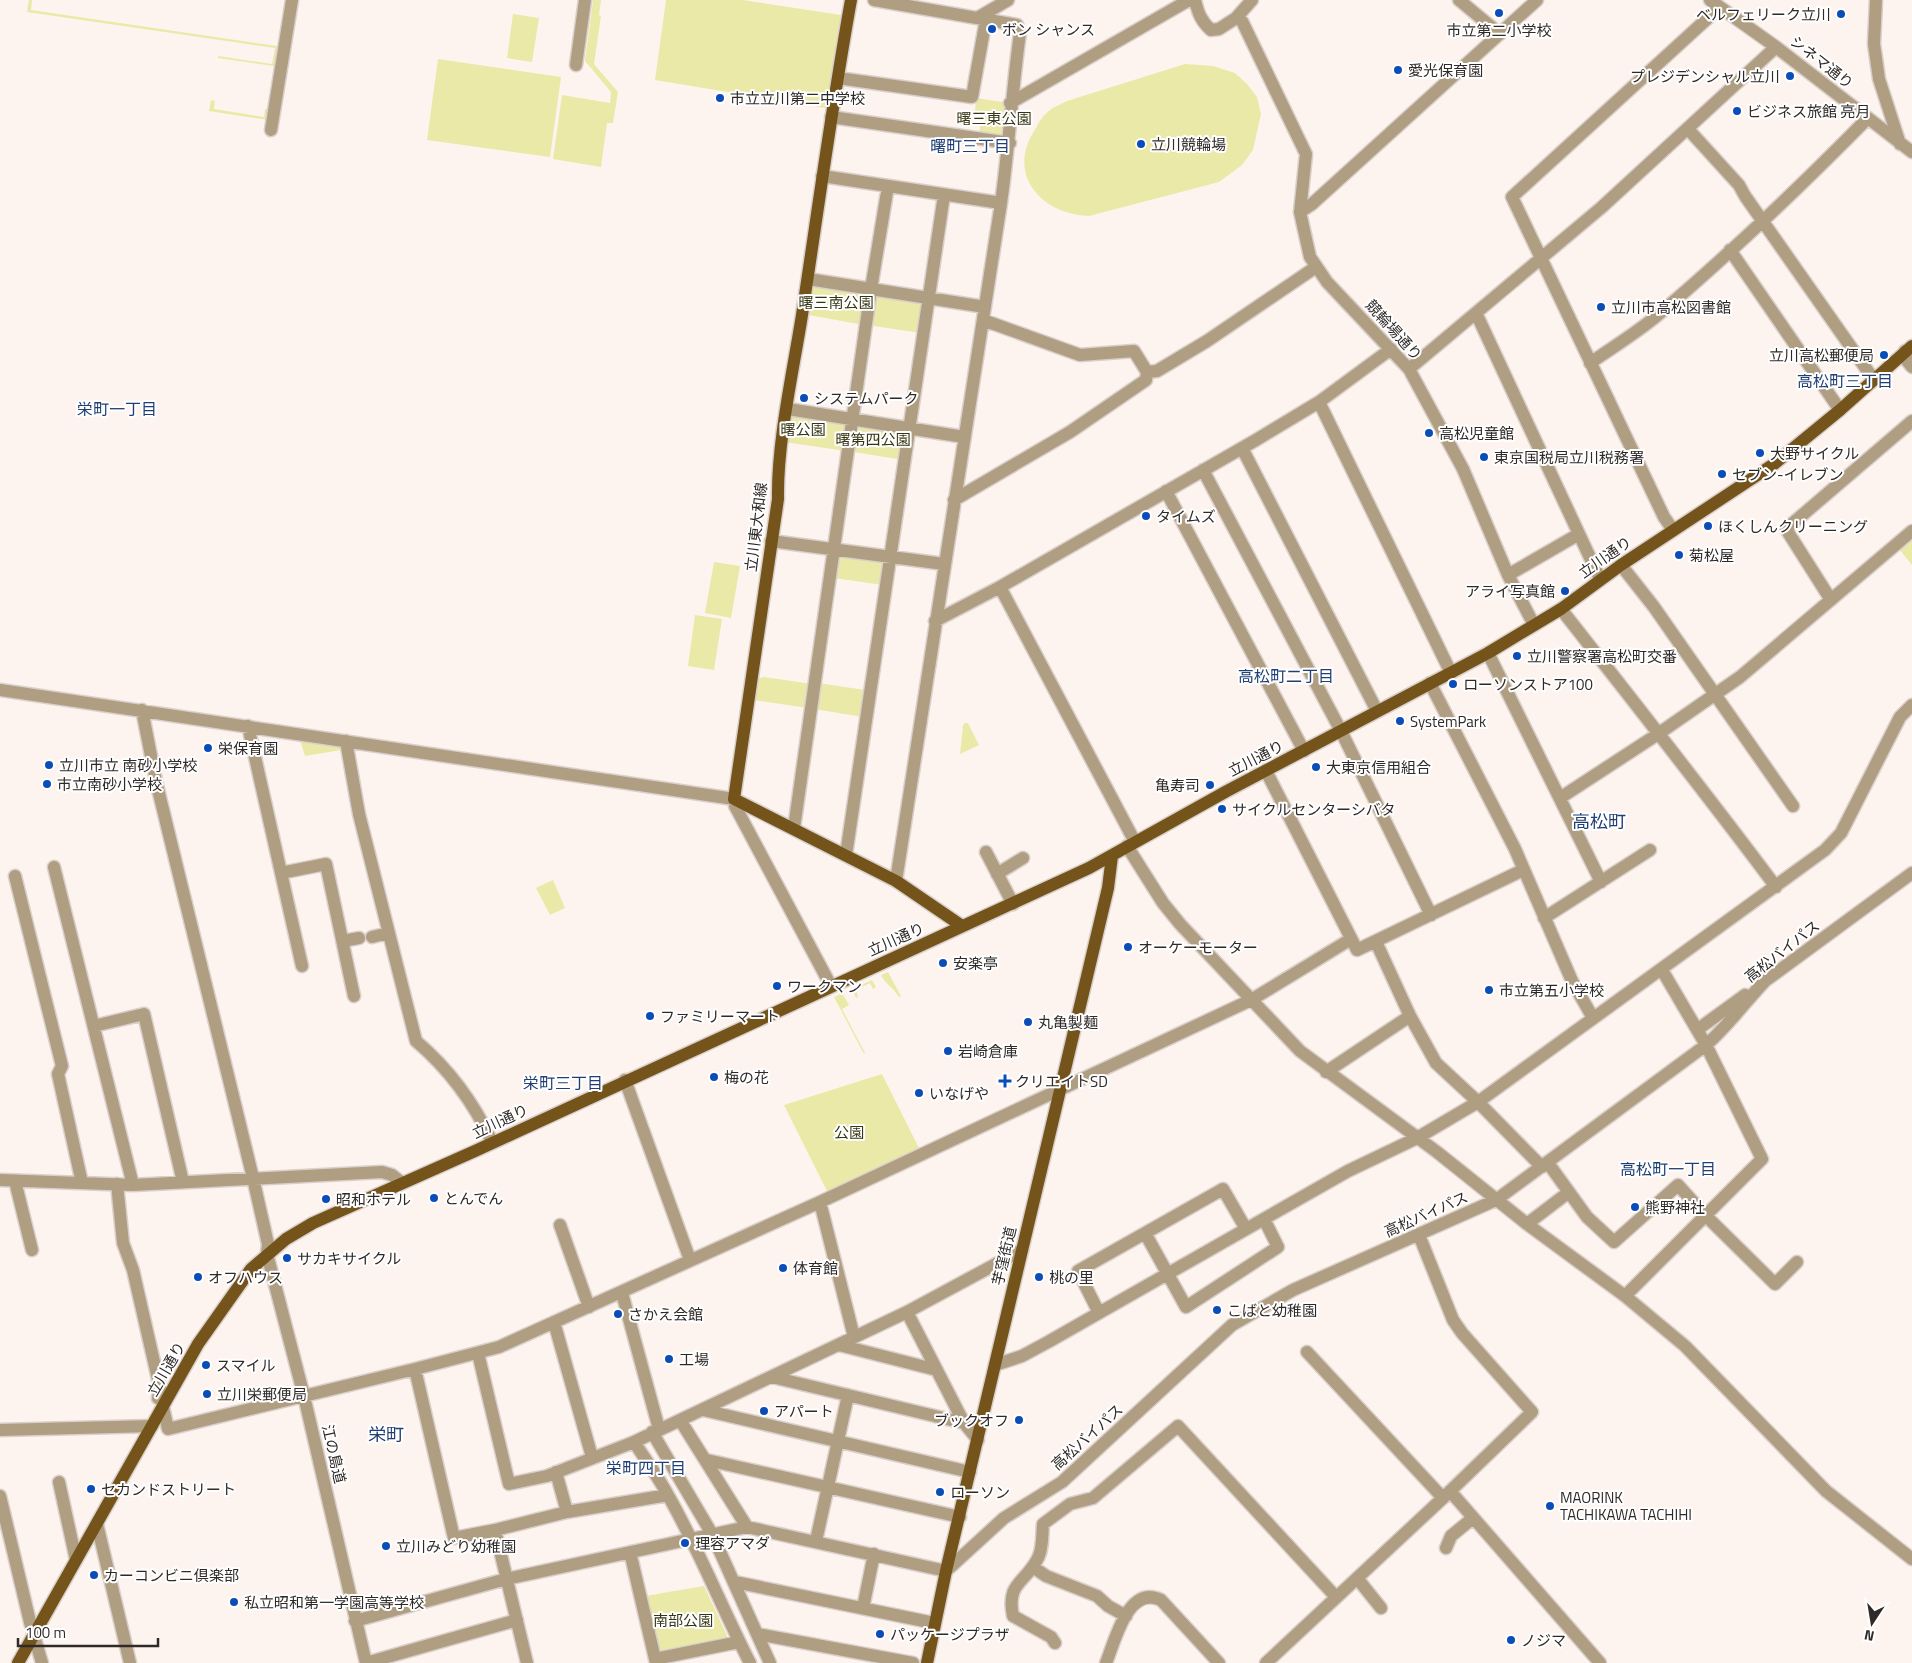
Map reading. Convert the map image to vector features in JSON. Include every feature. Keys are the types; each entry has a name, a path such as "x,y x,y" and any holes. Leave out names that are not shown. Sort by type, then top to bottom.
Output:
{"main road":[{"name":"立川東大和線","path":"734,799 788,410 850,0"},
{"name":"立川通り","path":"18,1663 164,1405 220,1311 251,1270 267,1254 314,1223 1013,904 1112,856 1266,771 1488,653 1561,609 1600,579 1774,464 1840,410 1909,348"},
{"path":"734,799 846,854 896,881 962,926"},
{"name":"芋窪街道","path":"927,1663 946,1571 1108,888 1112,856"}],"street":[{"path":"271,130 292,0"},
{"path":"576,66 585,0"},
{"path":"874,0 1017,25 1020,33 1010,103 1010,143 896,881"},
{"path":"838,78 972,97 982,18 1008,0"},
{"path":"1010,103 1189,0"},
{"path":"1195,0 1198,14 1212,30 1219,29 1236,18 1252,0"},
{"path":"1459,0 1500,34"},
{"path":"1301,218 1312,204 1537,0"},
{"path":"1876,0 1874,44 1878,80 1900,144"},
{"path":"1672,530 1664,518 1512,197 1715,4"},
{"name":"シネマ通り","path":"1715,4 1776,47 1912,152"},
{"name":"競輪場通り","path":"1236,18 1242,21 1306,154 1301,218 1310,257 1316,268 1409,369 1463,469 1508,575 1534,625"},
{"path":"1409,369 1541,258 1688,129 1776,47"},
{"path":"831,117 1010,143"},
{"path":"1590,363 1658,315 1763,221 1868,118"},
{"path":"1688,129 1738,185 1874,380"},
{"path":"822,176 1001,203"},
{"path":"794,828 871,289 888,186"},
{"path":"846,854 944,195"},
{"path":"1730,250 1840,410"},
{"path":"1147,372 1157,371 1207,341 1316,268"},
{"path":"808,279 985,307"},
{"path":"1476,313 1600,579"},
{"path":"954,500 1112,404 1146,380 1147,372 1134,351 1080,355 983,320"},
{"path":"1909,348 1907,361 1912,367"},
{"path":"935,621 1000,587 1242,448 1319,402 1391,349"},
{"path":"1319,402 1451,673"},
{"path":"788,410 908,428 965,433"},
{"path":"1831,600 1786,529 1912,421"},
{"path":"1242,448 1378,712"},
{"path":"1203,470 1341,731 1431,915"},
{"path":"1166,491 1304,751"},
{"path":"1560,798 1658,734 1740,677 1912,531"},
{"path":"1508,575 1579,534"},
{"path":"771,541 944,564"},
{"path":"1621,565 1654,607 1793,806"},
{"path":"1000,587 1163,903 1251,1000 1300,1051 1326,1072 1417,1138 1527,1224 1625,1296 1685,1346 1826,1491 1912,1559"},
{"path":"1561,609 1658,734 1697,780 1776,887"},
{"path":"1488,653 1601,882"},
{"path":"1430,683 1515,849 1572,981 1593,1018"},
{"path":"0,690 734,799 735,806 831,986"},
{"path":"995,1364 1022,1356 1348,1172 1417,1138 1478,1102 1825,850 1841,833 1900,717 1911,707"},
{"name":"江の島道","path":"142,710 156,781 253,1178 268,1244 267,1254 304,1396 366,1663"},
{"path":"248,726 302,966"},
{"path":"346,741 359,814 416,1041 437,1058 461,1088 482,1121 492,1142"},
{"path":"1266,771 1356,950 1523,870"},
{"path":"1544,918 1650,850"},
{"path":"986,852 1013,904"},
{"path":"998,874 1023,858"},
{"path":"281,872 326,864 354,996"},
{"path":"54,867 133,1185"},
{"name":"高松バイパス","path":"946,1571 1004,1518 1062,1482 1232,1326 1293,1290 1496,1200 1706,1045 1726,1027 1744,1003 1767,980 1912,873"},
{"path":"15,876 62,1066 58,1074 82,1183"},
{"path":"343,941 389,933"},
{"path":"117,1184 123,1243 133,1270 160,1388 158,1398 164,1405 168,1429 415,1370 478,1353 554,1322 622,1293 690,1260 820,1202 1251,1000 1351,939"},
{"path":"1376,942 1410,1016 1436,1063 1478,1102 1516,1142 1545,1165 1587,1216 1614,1242 1678,1185 1705,1215 1775,1284 1798,1262"},
{"path":"1625,1296 1762,1159 1706,1045 1662,970"},
{"path":"1697,1030 1767,980"},
{"path":"94,1026 144,1014 183,1182"},
{"path":"1326,1072 1410,1016"},
{"path":"625,1080 690,1260"},
{"path":"0,1180 133,1185 382,1172 392,1175 402,1183"},
{"path":"15,1181 32,1250"},
{"path":"1099,1313 1078,1271 1223,1189 1246,1229"},
{"path":"1527,1224 1569,1192"},
{"path":"820,1202 854,1336"},
{"path":"1145,1233 1186,1307 1278,1246 1264,1219"},
{"path":"560,1225 589,1307"},
{"path":"1266,1663 1532,1412 1462,1333 1453,1320 1419,1235"},
{"path":"478,1353 509,1484 556,1472 634,1442 655,1430 703,1410 907,1312 1022,1250"},
{"path":"622,1293 655,1430 712,1534 770,1663"},
{"path":"907,1312 964,1423 978,1440"},
{"path":"554,1322 592,1457"},
{"path":"839,1345 937,1370"},
{"path":"1307,1352 1473,1518 1600,1663"},
{"path":"415,1370 454,1538 568,1512 668,1495"},
{"path":"772,1377 964,1423"},
{"path":"816,1541 848,1395"},
{"path":"703,1410 970,1472"},
{"path":"680,1420 707,1460 747,1527"},
{"path":"0,1430 152,1426"},
{"path":"1055,1643 1051,1637 1013,1616 1012,1592 1039,1556 1044,1524 1070,1504 1093,1498 1178,1426 1336,1597"},
{"path":"634,1442 668,1495 692,1539 750,1663"},
{"path":"707,1460 960,1517"},
{"path":"556,1472 568,1512"},
{"path":"59,1482 76,1560"},
{"path":"0,1496 6,1544 35,1634 42,1663"},
{"path":"1446,1548 1451,1536 1473,1518"},
{"path":"97,1524 130,1663"},
{"path":"356,1621 506,1579 747,1527 946,1571"},
{"path":"495,1530 527,1663"},
{"path":"630,1552 656,1661 739,1642"},
{"path":"863,1608 874,1554"},
{"path":"1032,1567 1046,1576 1097,1596 1108,1606 1126,1616"},
{"path":"1357,1578 1380,1608"},
{"path":"734,1582 934,1623"},
{"path":"1106,1663 1133,1602 1144,1597 1155,1597 1161,1600 1219,1663"},
{"path":"366,1663 517,1620"},
{"path":"757,1634 913,1663"}],"green space":[{"path":"29,0 32,0 31,10 277,46 274,66 218,58 218,56 272,64 275,48 27,12"},
{"path":"593,0 601,0 599,15 601,16 594,64 618,92 613,123 607,123 601,167 553,159 562,95 610,103 611,92 585,61"},
{"path":"666,0 743,0 841,15 828,105 825,108 655,80"},
{"path":"513,14 539,18 532,62 507,58"},
{"path":"438,59 561,77 550,157 427,140"},
{"name":"立川競輪場","path":"1185,64 1213,66 1235,73 1257,97 1261,114 1253,150 1242,165 1219,182 1089,216 1056,208 1032,188 1026,175 1024,160 1027,145 1039,123 1054,107 1067,101"},
{"name":"曙三東公園","path":"976,98 1009,103 1009,142 979,138 980,126 974,124"},
{"path":"211,100 215,101 214,109 264,117 265,109 268,109 268,120 209,111"},
{"name":"曙三南公園","path":"808,280 869,291 864,325 803,314"},
{"path":"871,291 927,299 921,333 867,325"},
{"name":"曙公園","path":"788,410 851,420 846,451 784,442"},
{"name":"曙第四公園","path":"852,421 908,429 903,460 848,451"},
{"path":"1912,539 1912,565 1899,549"},
{"path":"838,552 887,559 883,585 834,578"},
{"path":"714,562 740,566 731,618 705,613"},
{"path":"695,615 722,619 714,670 688,666"},
{"path":"764,677 812,684 808,708 754,700 757,679"},
{"path":"818,683 865,690 863,717 814,709"},
{"path":"968,723 979,745 960,754 963,725"},
{"path":"300,740 338,746 341,750 305,756"},
{"path":"553,880 565,908 550,915 536,888"},
{"path":"888,972 901,996 899,997 881,975"},
{"path":"872,980 876,987 873,989 870,983 856,990 858,997 856,998 852,989"},
{"path":"842,993 849,1005 842,1009 864,1054 834,997"},
{"name":"公園","path":"882,1074 920,1150 828,1193 784,1105"},
{"name":"南部公園","path":"704,1586 729,1640 660,1655 645,1596"}],"place":[{"name":"市立第二小学校","path":"1499,13"},
{"name":"ベルフェリーク立川","path":"1841,14"},
{"name":"ボン シャンス","path":"992,29"},
{"name":"愛光保育園","path":"1398,70"},
{"name":"プレジデンシャル立川","path":"1790,76"},
{"name":"市立立川第二中学校","path":"720,98"},
{"name":"ビジネス旅館 亮月","path":"1737,111"},
{"name":"立川競輪場","path":"1141,144"},
{"name":"立川市高松図書館","path":"1601,307"},
{"name":"立川高松郵便局","path":"1884,355"},
{"name":"システムパーク","path":"804,398"},
{"name":"高松児童館","path":"1429,433"},
{"name":"大野サイクル","path":"1760,453"},
{"name":"東京国税局立川税務署","path":"1484,457"},
{"name":"セブン-イレブン","path":"1722,474"},
{"name":"タイムズ","path":"1146,516"},
{"name":"ほくしんクリーニング","path":"1708,526"},
{"name":"菊松屋","path":"1679,555"},
{"name":"アライ写真館","path":"1565,591"},
{"name":"立川警察署高松町交番","path":"1517,656"},
{"name":"ローソンストア100","path":"1453,684"},
{"name":"SystemPark","path":"1400,721"},
{"name":"栄保育園","path":"208,748"},
{"name":"立川市立 南砂小学校","path":"49,765"},
{"name":"大東京信用組合","path":"1316,767"},
{"name":"市立南砂小学校","path":"47,784"},
{"name":"亀寿司","path":"1210,785"},
{"name":"サイクルセンターシバタ","path":"1222,809"},
{"name":"オーケーモーター","path":"1128,947"},
{"name":"安楽亭","path":"943,963"},
{"name":"ワークマン","path":"777,986"},
{"name":"市立第五小学校","path":"1489,990"},
{"name":"ファミリーマート","path":"650,1016"},
{"name":"丸亀製麺","path":"1028,1022"},
{"name":"岩崎倉庫","path":"948,1051"},
{"name":"梅の花","path":"714,1077"},
{"name":"クリエイトSD","path":"1005,1081"},
{"name":"いなげや","path":"919,1093"},
{"name":"とんでん","path":"434,1198"},
{"name":"昭和ホテル","path":"326,1199"},
{"name":"熊野神社","path":"1635,1207"},
{"name":"サカキサイクル","path":"287,1258"},
{"name":"体育館","path":"783,1268"},
{"name":"オフハウス","path":"198,1277"},
{"name":"桃の里","path":"1039,1277"},
{"name":"こばと幼稚園","path":"1217,1310"},
{"name":"さかえ会館","path":"618,1314"},
{"name":"工場","path":"669,1359"},
{"name":"スマイル","path":"206,1365"},
{"name":"立川栄郵便局","path":"207,1394"},
{"name":"アパート","path":"764,1411"},
{"name":"ブックオフ","path":"1019,1420"},
{"name":"セカンドストリート","path":"91,1489"},
{"name":"ローソン","path":"940,1492"},
{"name":"MAORINK TACHIKAWA TACHIHI","path":"1550,1506"},
{"name":"理容アマダ","path":"685,1543"},
{"name":"立川みどり幼稚園","path":"386,1546"},
{"name":"カーコンビニ倶楽部","path":"94,1575"},
{"name":"私立昭和第一学園高等学校","path":"234,1602"},
{"name":"パッケージプラザ","path":"880,1634"},
{"name":"ノジマ","path":"1511,1640"}],"district":[{"name":"曙町三丁目","path":"970,146"},
{"name":"高松町三丁目","path":"1845,381"},
{"name":"栄町一丁目","path":"117,409"},
{"name":"高松町二丁目","path":"1286,676"},
{"name":"高松町","path":"1599,821"},
{"name":"栄町三丁目","path":"563,1083"},
{"name":"高松町一丁目","path":"1668,1169"},
{"name":"栄町","path":"386,1434"},
{"name":"栄町四丁目","path":"646,1468"}]}
